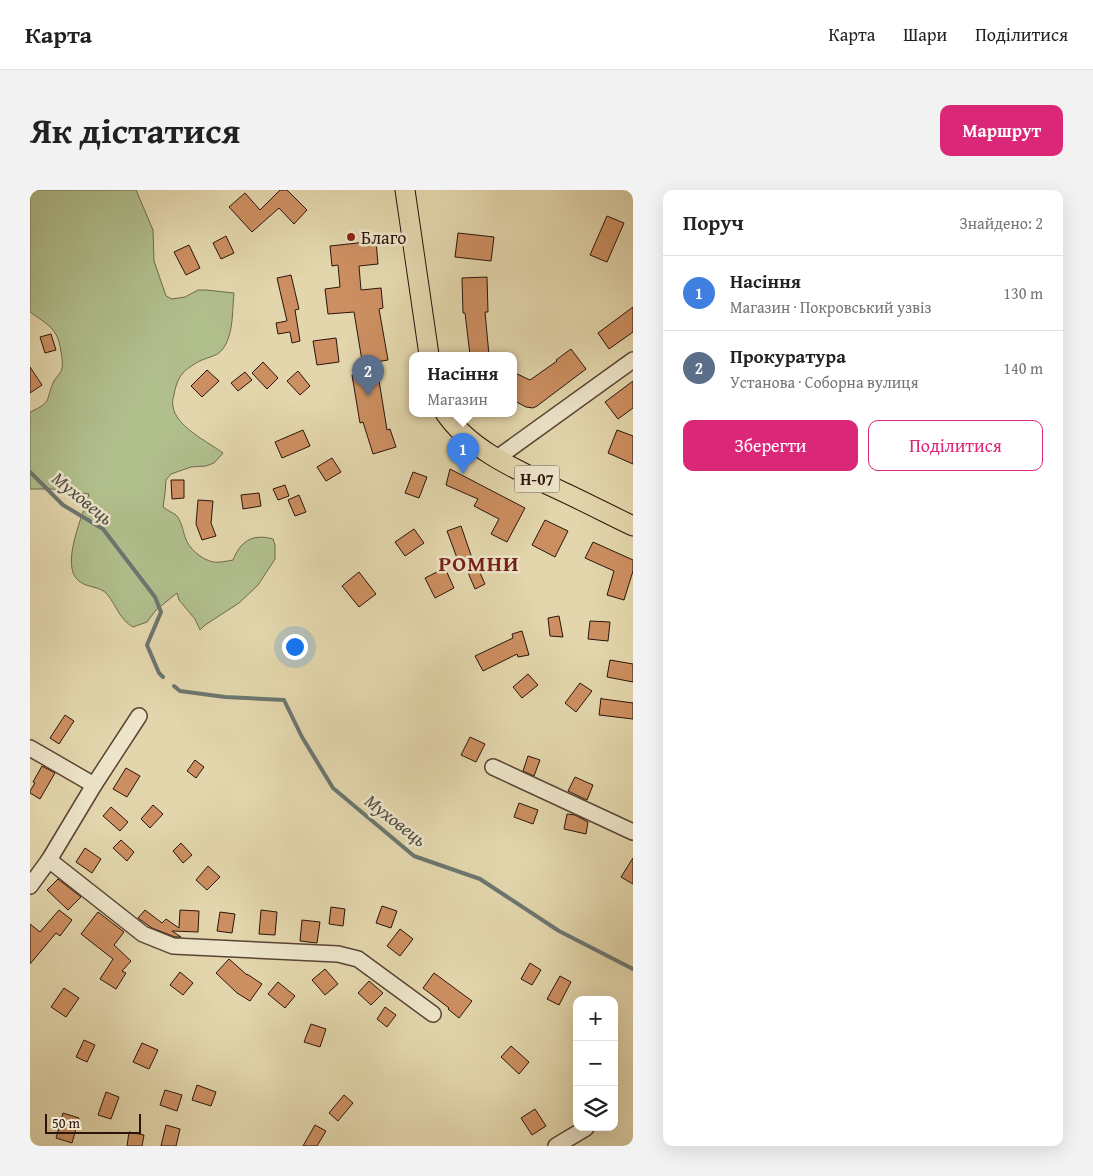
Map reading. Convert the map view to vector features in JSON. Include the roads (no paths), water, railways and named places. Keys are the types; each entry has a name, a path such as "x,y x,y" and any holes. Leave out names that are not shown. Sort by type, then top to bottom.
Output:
{"main road":[{"path":"405,190 428,352"},
{"name":"Н-07","path":"449,417 470,439 497,458 519,471 633,526"}],"street":[{"path":"497,458 633,360"},
{"path":"30,886 49,860 94,785 139,716"},
{"path":"30,748 94,785"},
{"path":"493,767 633,832"},
{"path":"49,860 144,934 173,946 338,954 358,959 433,1014"},
{"path":"556,1146 581,1131"}],"waterway":[{"name":"Муховець","path":"30,472 63,505 103,529 155,597 161,612 147,645 159,673 163,677"},
{"name":"Муховець","path":"174,686 180,691 225,697 284,700 302,737 333,788 414,856 480,879 559,931 633,969"}],"place":[{"name":"Благо","path":"351,237"},
{"name":"Прокуратура","path":"368,396"},
{"name":"Насіння","path":"463,474"}],"district":[{"name":"РОМНИ","path":"479,563"}]}
